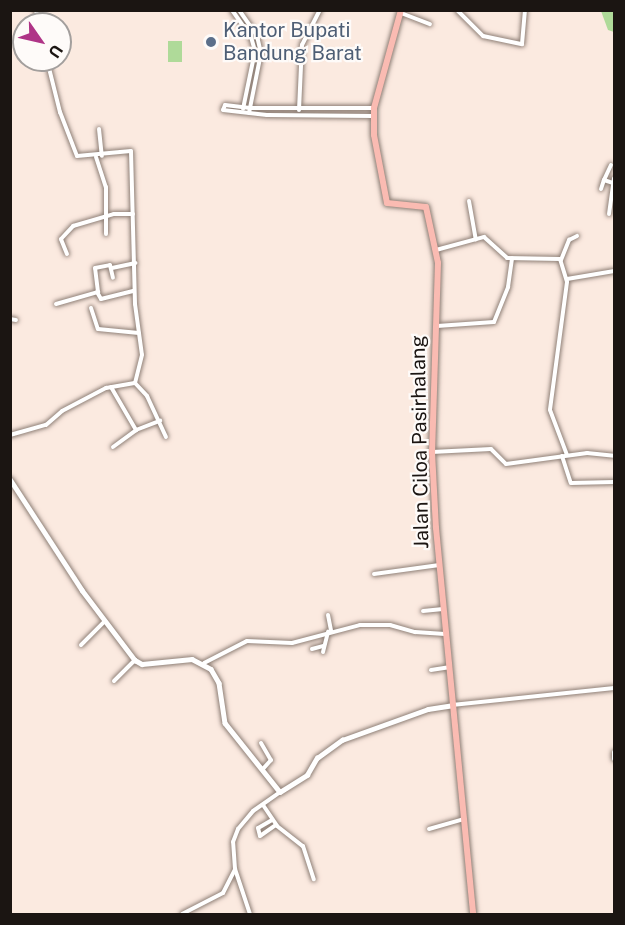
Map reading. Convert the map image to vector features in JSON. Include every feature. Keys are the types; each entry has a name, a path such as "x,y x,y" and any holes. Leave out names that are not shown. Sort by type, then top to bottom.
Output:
{"main road":[{"name":"Jalan Ciloa Pasirhalang","path":"401,12 373,116 387,203 426,207 435,250 432,452 445,634 473,915"}],"street":[{"path":"232,10 251,37 255,51 243,110"},
{"path":"239,10 256,36 261,52 250,110"},
{"path":"298,115 302,45 320,10"},
{"path":"457,10 483,36 522,44 525,10"},
{"path":"401,12 430,24"},
{"path":"51,72 75,154 82,158 131,150 134,291 142,361 135,383"},
{"path":"224,108 243,110 374,108"},
{"path":"250,110 298,115 373,116"},
{"path":"99,129 102,156"},
{"path":"96,157 106,187 106,234"},
{"path":"601,189 611,165"},
{"path":"604,180 614,181 609,214"},
{"path":"469,201 476,239"},
{"path":"67,254 62,239 73,226 133,214"},
{"path":"577,236 569,240 561,260 567,279 550,410 571,483 615,482"},
{"path":"435,250 488,238 506,257 544,255 561,260"},
{"path":"435,326 494,322 507,289 512,258"},
{"path":"134,291 101,299 97,292 94,269 135,263"},
{"path":"112,268 113,278"},
{"path":"567,279 615,271"},
{"path":"57,304 97,292"},
{"path":"91,308 98,329 139,333"},
{"path":"10,319 16,320"},
{"path":"10,435 46,425 64,410 111,387 135,383"},
{"path":"135,383 147,396 166,437"},
{"path":"111,387 136,430"},
{"path":"113,447 136,430 160,421"},
{"path":"432,452 491,449 506,464 601,453 615,456"},
{"path":"10,479 105,621 135,660 142,664 182,658 204,663 216,676 225,723 280,792"},
{"path":"374,574 439,565"},
{"path":"423,611 443,609"},
{"path":"323,652 330,632 328,615"},
{"path":"81,645 105,621"},
{"path":"204,663 247,641 292,643 330,632 390,624 415,632 445,634"},
{"path":"312,649 324,646"},
{"path":"114,681 135,660"},
{"path":"431,670 449,667"},
{"path":"250,915 235,869 234,836 246,818 306,775 317,758 342,740 452,705 615,688"},
{"path":"261,743 271,760 262,770"},
{"path":"615,752 615,759"},
{"path":"263,805 276,825 303,846 314,879"},
{"path":"429,829 465,819"},
{"path":"272,820 258,828 260,836 276,825"},
{"path":"182,915 222,894 235,869"}],"green space":[{"path":"601,11 614,11 614,32 608,30"},
{"path":"168,41 182,41 182,62 168,62"}],"place":[{"name":"Kantor Bupati Bandung Barat","path":"211,42"}]}
